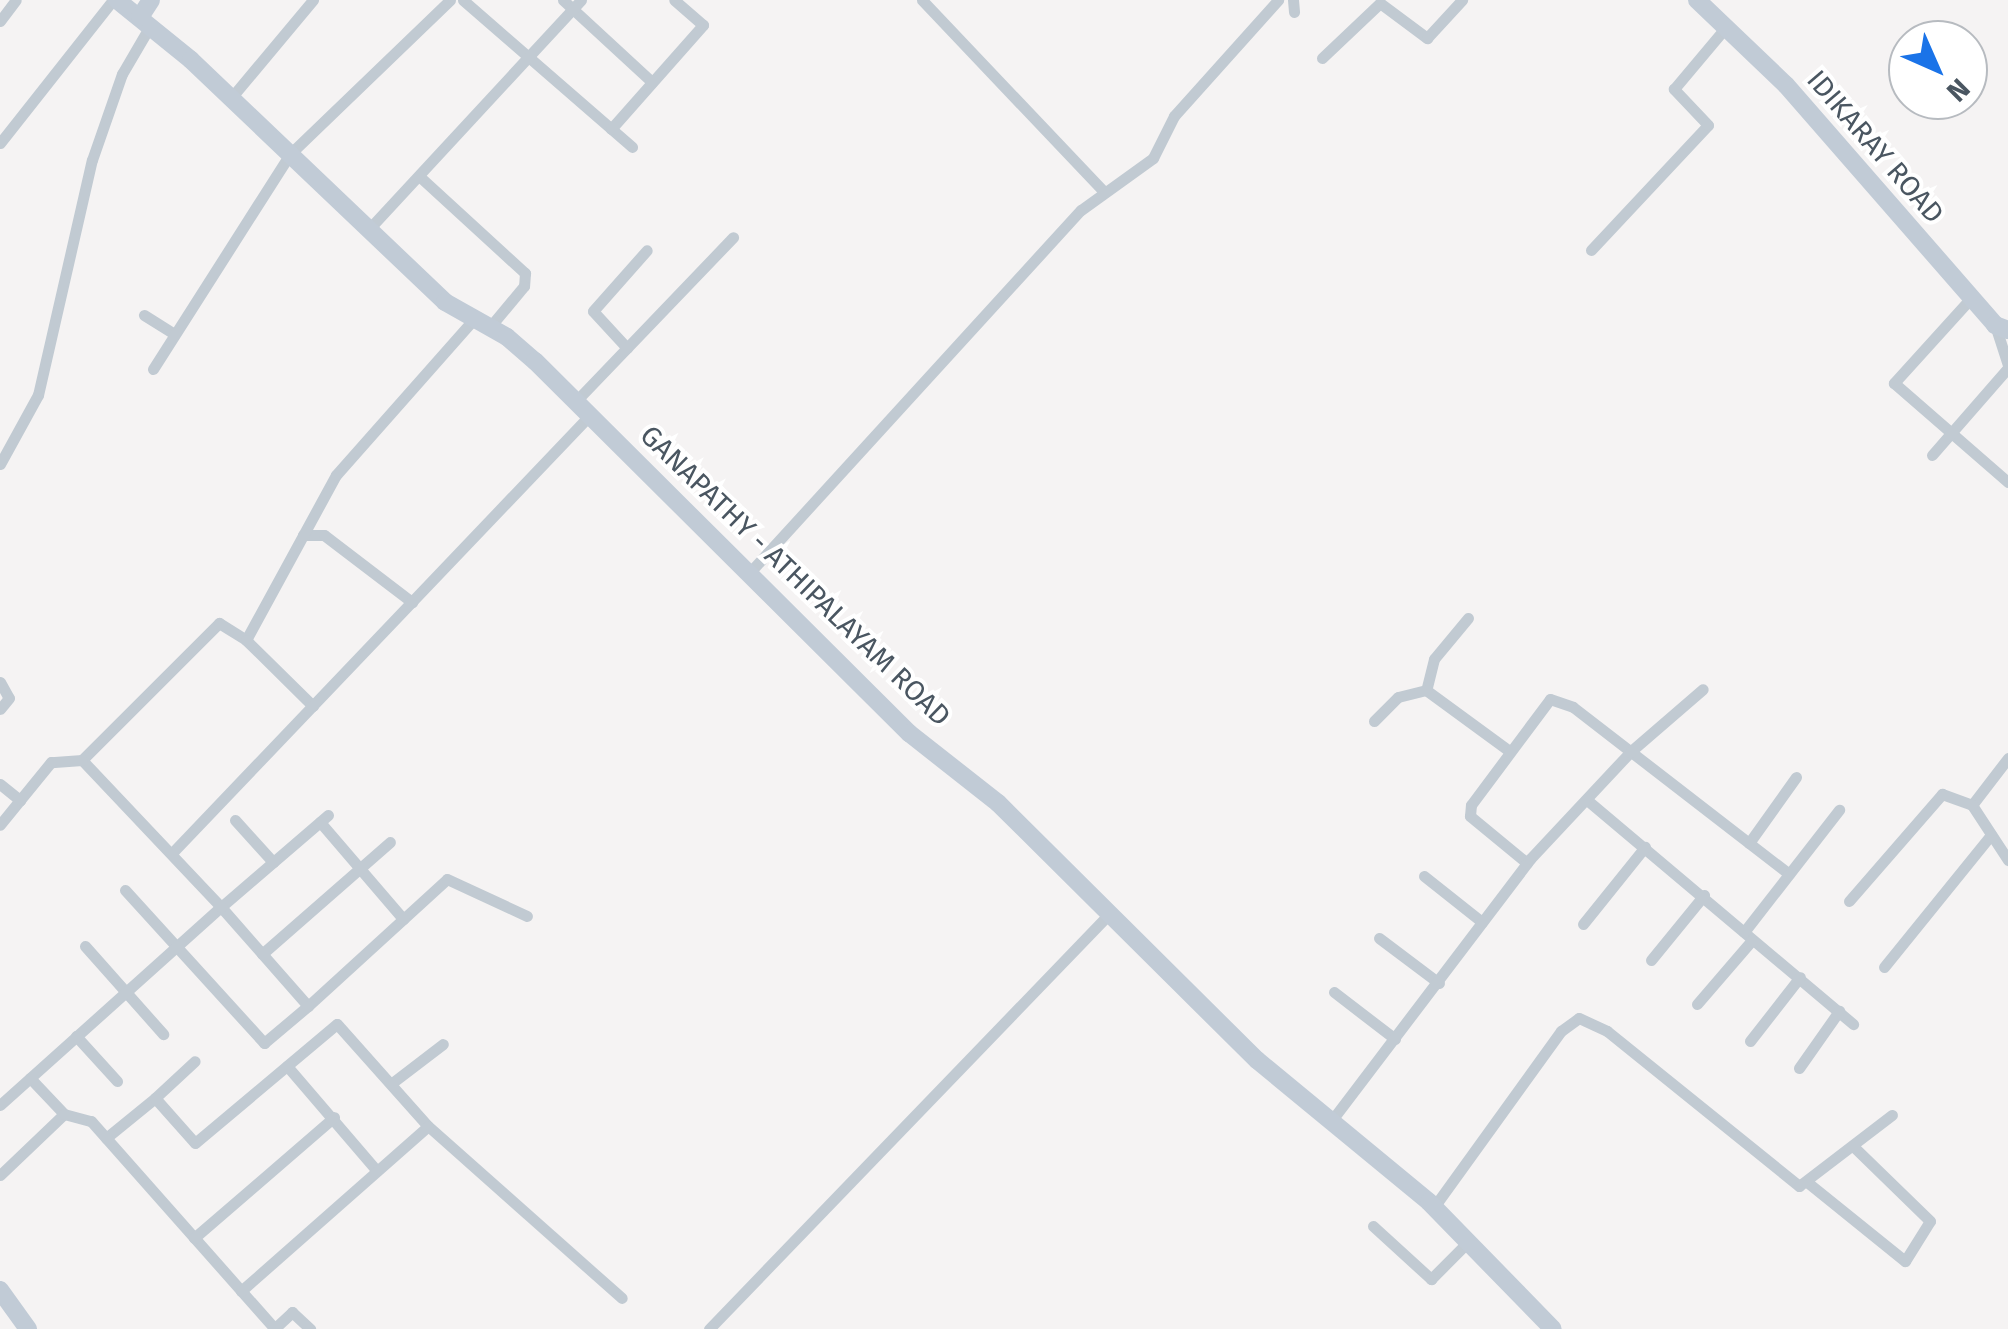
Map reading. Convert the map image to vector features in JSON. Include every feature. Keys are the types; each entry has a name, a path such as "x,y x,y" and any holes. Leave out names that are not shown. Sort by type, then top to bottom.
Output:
{"main road":[{"name":"GANAPATHY - ATHIPALAYAM ROAD","path":"115,0 232,98 369,230 481,324 508,337 751,571 909,733 998,803 1257,1060 1434,1207 1553,1329"},
{"path":"145,22 151,0"},
{"name":"IDIKARAY ROAD","path":"1697,0 1857,164 1971,298 2002,328"},
{"path":"0,1290 27,1328"}],"street":[{"path":"0,21 16,0"},
{"path":"0,143 115,0"},
{"path":"232,98 313,0"},
{"path":"152,369 290,154 450,0"},
{"path":"463,0 632,146"},
{"path":"611,129 703,25 674,0"},
{"path":"922,0 1102,190"},
{"path":"751,571 1102,190 1153,158 1174,116 1278,0"},
{"path":"1322,58 1380,2 1427,38 1462,0"},
{"path":"369,230 528,57 572,3 652,82"},
{"path":"0,464 38,395 92,160 145,22"},
{"path":"1590,250 1708,124 1674,89 1726,27"},
{"path":"246,640 336,475 481,324 524,286 525,273 419,176"},
{"path":"576,401 733,237"},
{"path":"627,348 593,310 647,250"},
{"path":"1971,298 1894,384 2007,480"},
{"path":"144,315 175,334"},
{"path":"1932,454 2008,366 2002,328"},
{"path":"172,853 590,414"},
{"path":"303,536 324,535 412,602"},
{"path":"1426,690 1434,660 1468,618"},
{"path":"0,825 52,762 82,760 151,696 211,626 219,623 246,640 313,706"},
{"path":"0,682 8,698 0,709"},
{"path":"1332,1120 1528,862 1630,752 1703,689"},
{"path":"1374,721 1398,698 1426,690"},
{"path":"1426,690 1508,750"},
{"path":"1528,862 1470,816 1476,796 1550,699 1573,707 1789,874"},
{"path":"1972,805 2008,758"},
{"path":"82,760 172,853 308,1006"},
{"path":"1748,843 1796,776"},
{"path":"0,784 20,800"},
{"path":"1849,901 1942,794 1972,805 2008,860"},
{"path":"1587,800 1853,1024"},
{"path":"1698,1004 1838,810"},
{"path":"0,1105 324,818 403,919"},
{"path":"235,820 273,862"},
{"path":"1884,966 1992,835"},
{"path":"262,954 390,842"},
{"path":"1583,924 1645,847"},
{"path":"1424,876 1482,922"},
{"path":"125,890 174,949 264,1043 447,879 527,916"},
{"path":"1651,960 1704,895"},
{"path":"709,1329 1110,913"},
{"path":"1379,938 1438,983"},
{"path":"85,946 163,1034"},
{"path":"1750,1041 1800,977"},
{"path":"1334,992 1395,1039"},
{"path":"1800,1068 1839,1011"},
{"path":"1434,1207 1561,1031 1579,1018 1607,1031 1798,1186 1892,1115"},
{"path":"154,1098 195,1143 337,1024 428,1126 622,1298"},
{"path":"76,1036 118,1081"},
{"path":"392,1083 444,1044"},
{"path":"106,1138 195,1061"},
{"path":"286,1066 377,1171"},
{"path":"30,1078 64,1114 91,1121 274,1329 292,1312 310,1329"},
{"path":"0,1175 64,1114"},
{"path":"194,1238 334,1117"},
{"path":"241,1291 428,1126"},
{"path":"1807,1182 1904,1261 1930,1221 1853,1146"},
{"path":"1374,1226 1431,1279 1468,1242"}]}
